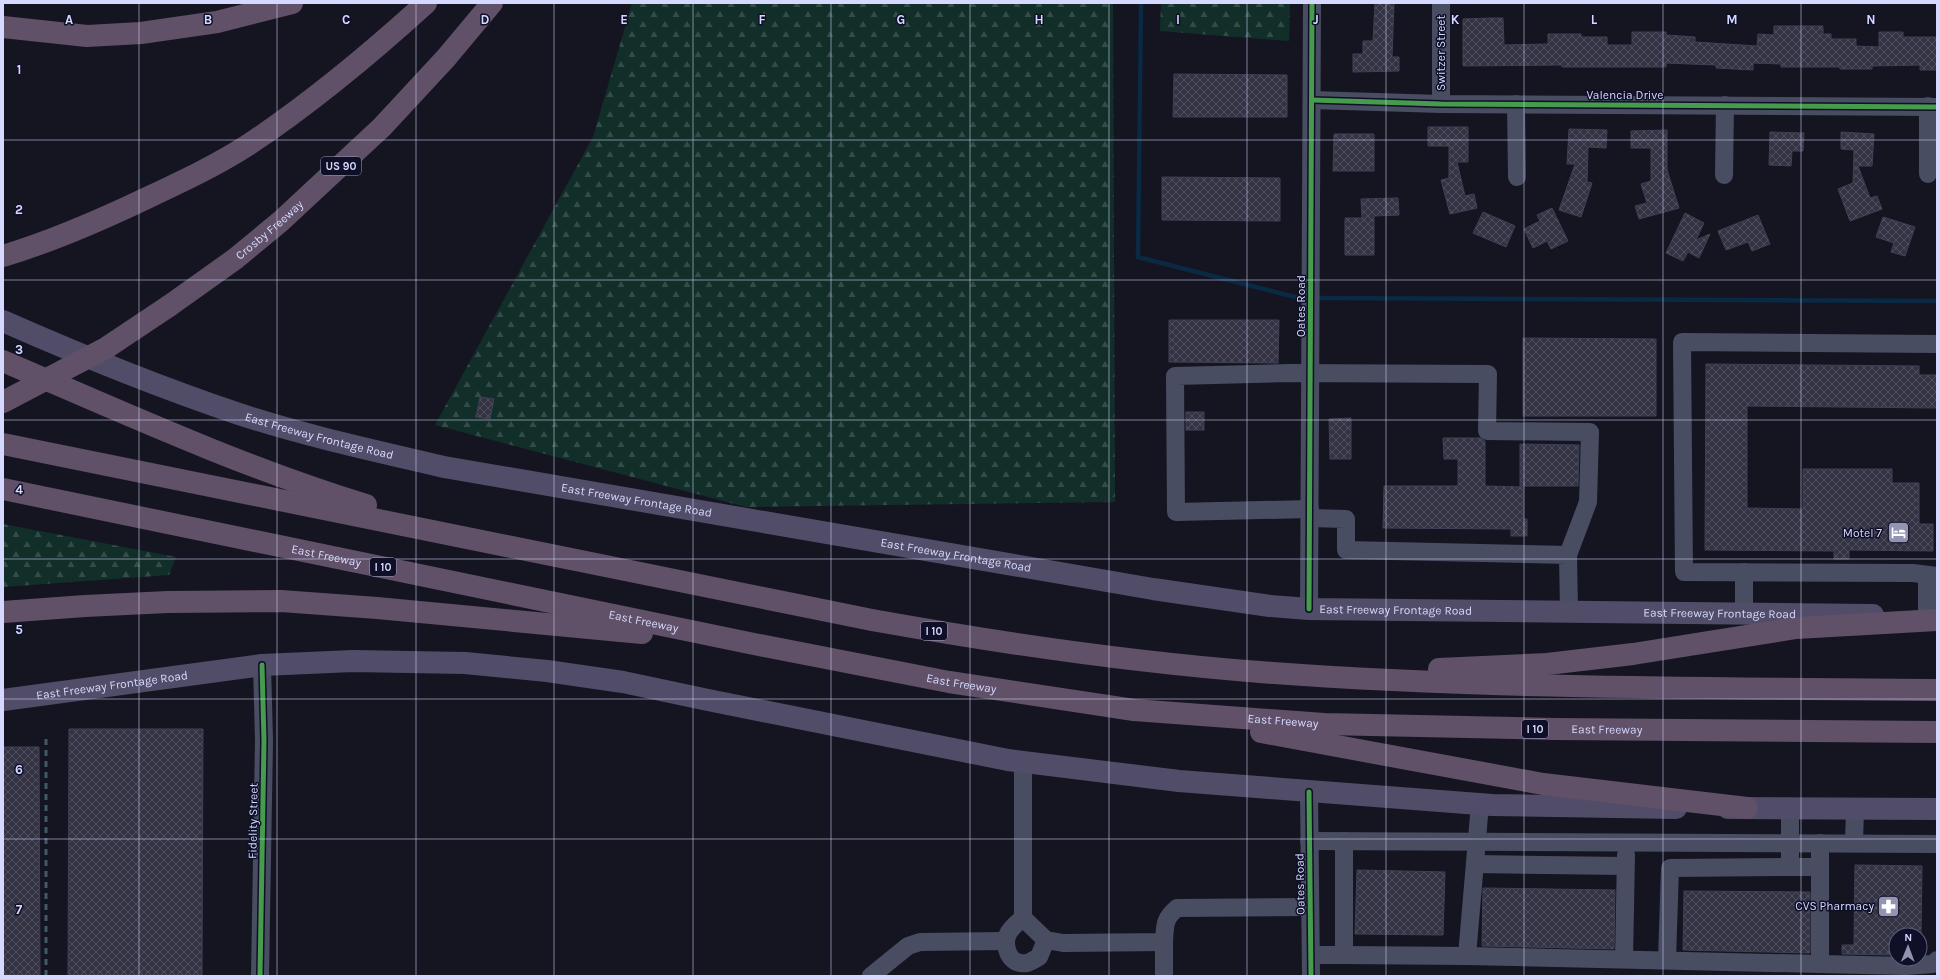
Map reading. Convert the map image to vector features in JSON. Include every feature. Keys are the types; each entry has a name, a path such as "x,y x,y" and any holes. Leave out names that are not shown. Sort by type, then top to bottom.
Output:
{"highway":[{"path":"3,27 87,36 141,34 217,22 292,3"},
{"path":"3,256 94,223 190,178 247,145 312,99 379,45 426,3"},
{"name":"Crosby Freeway","path":"3,402 106,348 169,306 235,259 281,221 371,137 446,58 492,3"},
{"path":"3,361 219,452 323,492 427,524 548,555"},
{"name":"I 10","path":"3,444 548,555 939,632 1136,659 1259,672 1452,683 1626,687 1937,690"},
{"name":"East Freeway","path":"6,490 754,644 949,682 1134,710 1324,724 1555,729 1937,732"},
{"path":"3,612 160,602 282,601 384,608 754,644"},
{"path":"1324,676 1547,664 1633,654 1796,628 1934,617"},
{"path":"1134,710 1333,744 1543,784 1747,808"}],"main road":[{"name":"East Freeway Frontage Road","path":"3,321 90,359 240,414 372,450 444,467 1153,588 1270,606 1309,609 1744,613 1934,617"},
{"name":"East Freeway Frontage Road","path":"3,700 262,665 353,661 465,663 547,671 623,682 715,702 1023,761 1179,781 1480,804 1747,808 1937,808"}],"street":[{"name":"Oates Road","path":"1309,609 1312,270 1312,3"},
{"name":"Switzer Street","path":"1440,3 1441,104"},
{"name":"Valencia Drive","path":"1312,100 1441,104 1932,107"},
{"path":"1516,104 1517,177"},
{"path":"1724,175 1725,105"},
{"path":"1928,174 1932,107"},
{"path":"1934,617 1932,576 1913,573 1684,572 1682,342 1937,344"},
{"path":"1568,555 1346,550 1346,519 1310,513 1176,512 1175,376 1311,373 1488,374 1487,431 1590,432 1588,502 1568,555 1569,611"},
{"path":"1744,572 1744,613"},
{"name":"Fidelity Street","path":"260,976 264,741 262,665"},
{"path":"1023,761 1023,918 1010,931 1006,941 1006,949 1009,956 1017,961 1026,963 1038,957 1046,940"},
{"name":"Oates Road","path":"1309,792 1311,976"},
{"path":"1467,956 1480,804"},
{"path":"1790,808 1790,867"},
{"path":"1854,808 1854,843"},
{"path":"1310,840 1937,844"},
{"path":"1344,841 1344,955"},
{"path":"1624,959 1626,842"},
{"path":"1680,842 1680,868"},
{"path":"1820,843 1820,962"},
{"path":"1476,864 1625,866"},
{"path":"1667,960 1670,868 1820,867"},
{"path":"1164,976 1164,924 1168,915 1177,908 1310,907"},
{"path":"1023,918 1046,940 1062,943 1164,942"},
{"path":"871,976 908,946 920,942 1006,941"},
{"path":"1311,955 1820,962 1906,966 1933,964 1937,960"}],"green space":[{"path":"632,3 1113,3 1115,502 746,507 435,425 593,137"},
{"path":"1161,3 1290,3 1289,41 1160,31"},
{"path":"3,524 176,557 169,575 3,587"}],"building":[{"path":"1375,3 1394,3 1392,57 1399,57 1399,71 1353,72 1353,54 1363,54 1363,41 1373,41"},
{"path":"1503,18 1504,45 1548,44 1548,34 1581,34 1581,37 1607,37 1607,45 1632,45 1632,32 1666,32 1666,35 1695,37 1695,42 1757,46 1758,34 1774,35 1774,26 1823,26 1823,34 1831,34 1831,39 1856,39 1856,46 1879,47 1879,32 1903,32 1903,37 1937,37 1937,70 1920,70 1920,65 1872,66 1872,69 1840,69 1840,67 1781,67 1781,64 1753,63 1753,70 1716,68 1716,65 1666,63 1666,67 1562,67 1562,65 1463,66 1463,19"},
{"path":"1174,74 1287,75 1287,117 1173,117"},
{"path":"1428,127 1468,127 1468,162 1457,162 1465,196 1474,194 1477,208 1450,214 1441,180 1449,178 1449,146 1428,146"},
{"path":"1569,129 1607,130 1606,148 1588,147 1587,182 1592,183 1581,217 1559,210 1575,164 1567,164"},
{"path":"1667,130 1667,170 1679,208 1639,219 1635,206 1647,203 1641,184 1651,181 1651,148 1631,148 1631,131"},
{"path":"1770,132 1804,133 1803,151 1792,151 1791,166 1769,165"},
{"path":"1841,132 1874,134 1872,166 1858,166 1870,198 1877,196 1882,209 1850,221 1838,189 1853,183 1854,150 1841,149"},
{"path":"1334,134 1374,134 1374,171 1333,171"},
{"path":"1162,177 1280,178 1280,221 1162,220"},
{"path":"1398,198 1399,215 1374,216 1374,255 1345,255 1345,218 1362,218 1361,199"},
{"path":"1552,208 1568,241 1551,249 1547,241 1533,248 1524,229 1540,221 1537,215"},
{"path":"1483,212 1515,226 1506,247 1473,233"},
{"path":"1685,213 1704,223 1696,240 1710,234 1699,258 1688,252 1683,261 1666,253"},
{"path":"1758,215 1770,244 1752,251 1748,242 1726,250 1718,231"},
{"path":"1883,217 1915,227 1905,256 1891,252 1894,243 1876,237"},
{"path":"1169,320 1279,320 1278,363 1169,362"},
{"path":"1523,338 1656,339 1656,416 1523,416"},
{"path":"1706,364 1919,366 1919,375 1937,375 1937,408 1747,406 1747,508 1803,509 1803,469 1892,469 1892,483 1919,483 1919,524 1933,524 1933,551 1849,550 1849,559 1834,559 1834,551 1705,550"},
{"path":"480,397 494,399 490,419 476,417"},
{"path":"1186,412 1204,412 1204,430 1186,430"},
{"path":"1351,418 1351,459 1330,459 1329,419"},
{"path":"1443,438 1480,438 1485,441 1485,486 1523,487 1523,519 1527,519 1527,536 1511,536 1511,529 1383,528 1384,486 1458,486 1458,459 1444,459"},
{"path":"1520,444 1579,445 1578,486 1520,486"},
{"path":"69,729 203,729 202,976 68,976"},
{"path":"3,747 39,747 40,976 3,976"},
{"name":"CVS Pharmacy","path":"1855,865 1922,866 1921,927 1888,927 1888,955 1842,954 1842,945 1854,945"},
{"path":"1357,870 1445,872 1443,935 1355,934"},
{"path":"1483,888 1615,890 1614,949 1482,946"},
{"path":"1684,891 1810,892 1810,953 1683,950"}],"waterway":[{"path":"1141,3 1138,257 1299,298 1307,298"},
{"path":"1315,298 1937,301"}],"railway":[{"path":"46,739 46,976"}],"cycle path":[{"path":"1309,609 1312,3"},
{"path":"1312,100 1441,104 1937,107"},
{"path":"260,976 264,741 262,665"},
{"path":"1309,792 1311,976"}],"place":[{"name":"Motel 7","path":"1898,533"},
{"name":"CVS Pharmacy","path":"1889,906"}]}
